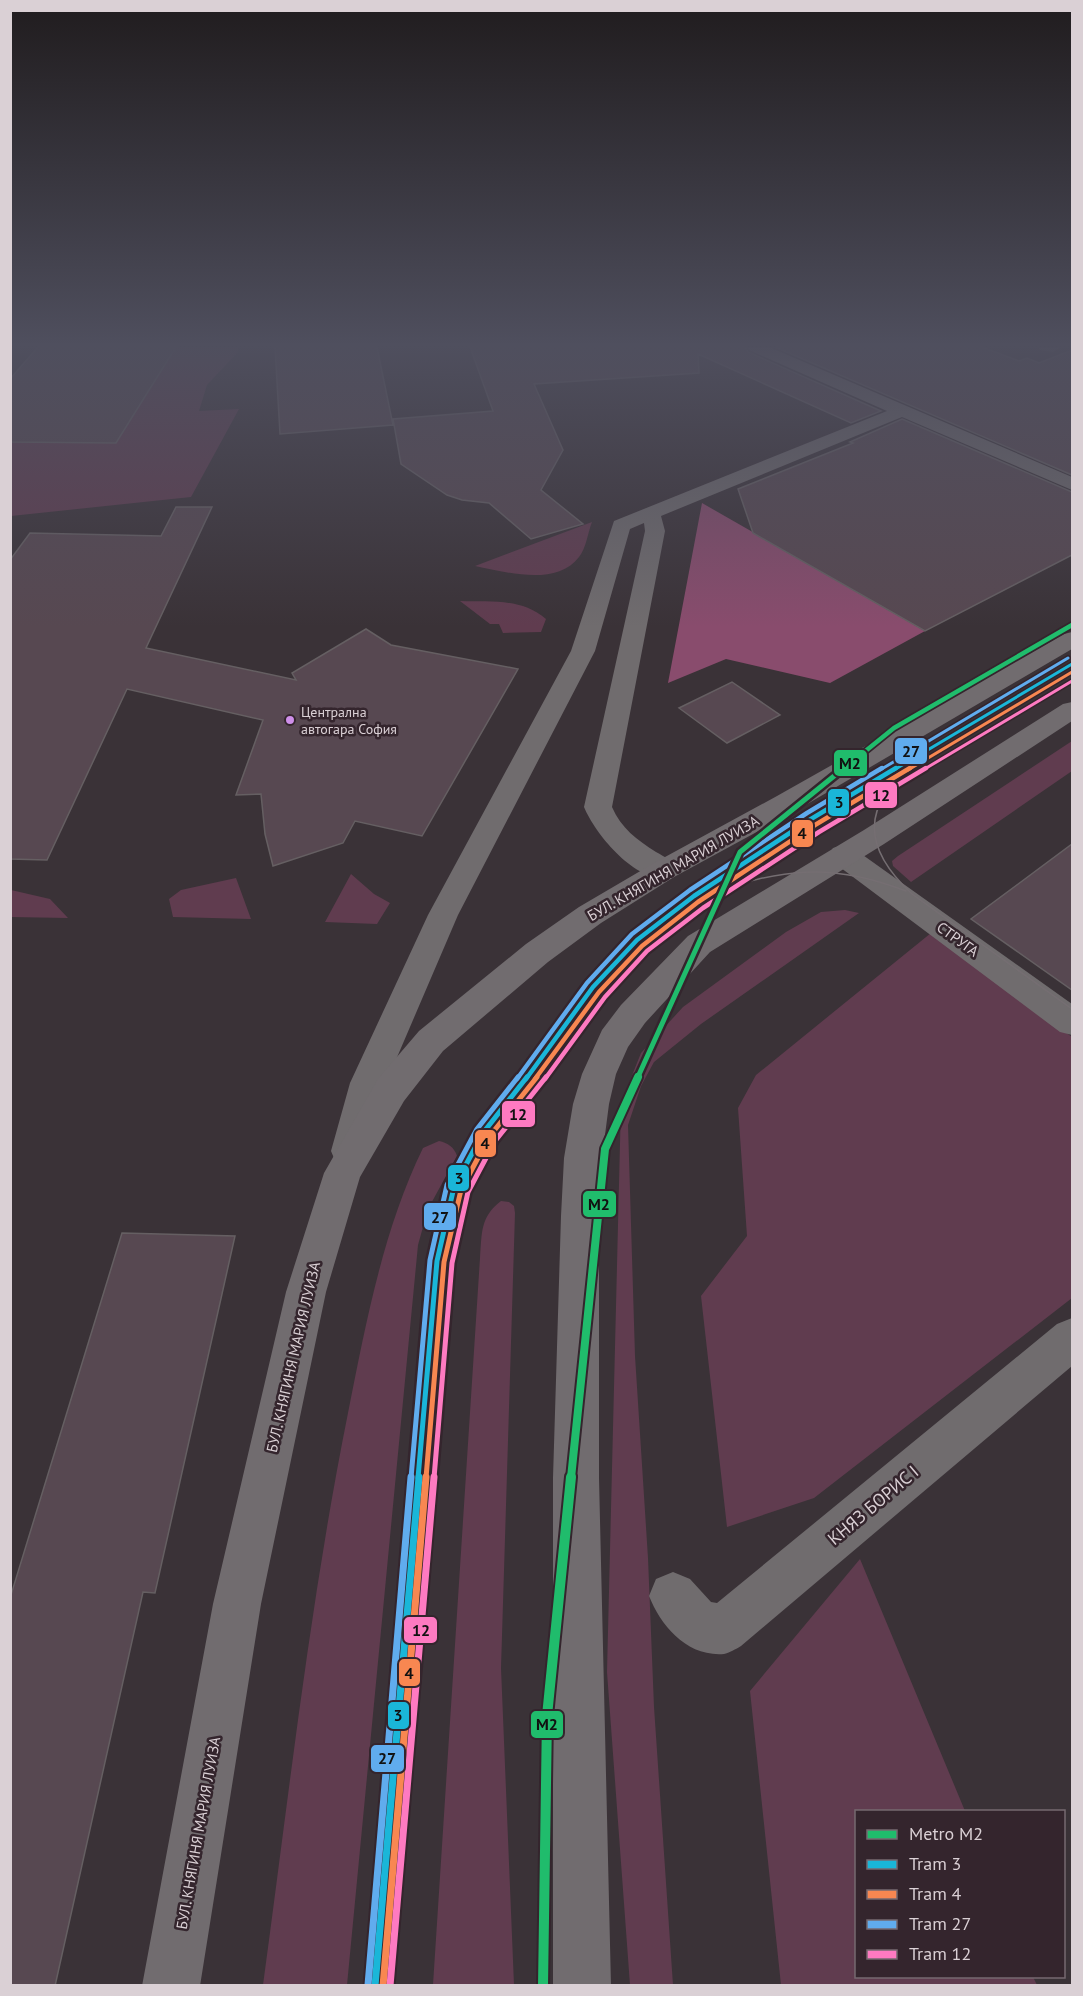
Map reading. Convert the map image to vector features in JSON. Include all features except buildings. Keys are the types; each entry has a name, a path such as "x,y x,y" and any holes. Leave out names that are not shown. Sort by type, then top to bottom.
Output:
{"main road":[{"name":"БУЛ. КНЯГИНЯ МАРИЯ ЛУИЗА","path":"171,1986 237,1604 306,1292 343,1173 391,1090 431,1041 537,952 590,915 664,870 1072,639"},
{"path":"582,1986 576,1478 580,1216 583,1158 591,1104 599,1074 614,1040 633,1014 699,944 1072,710"}],"street":[{"path":"343,1173 368,1083 443,915 583,651 621,525 830,440"},
{"path":"970,440 1072,484"},
{"path":"647,514 654,520 655,531 598,807 603,823 612,833 634,852 664,870"},
{"name":"СТРУГА","path":"843,855 1072,1022"},
{"name":"КНЯЗ БОРИС I","path":"673,1596 698,1625 724,1629 1072,1340"}],"shaded area":[{"path":"118,440 222,440 191,497 11,516 10,442 116,443"},
{"path":"702,503 925,631 830,683 726,659 668,683"},
{"path":"592,522 579,557 569,566 557,572 544,575 515,574 475,566"},
{"path":"460,601 516,604 546,619 541,632 503,633 499,624 490,624"},
{"path":"1072,741 1072,771 911,882 893,866 892,861 898,856"},
{"path":"351,874 374,894 390,903 377,924 325,922"},
{"path":"236,878 251,919 173,917 169,899 181,890"},
{"path":"11,890 50,899 68,918 11,917"},
{"path":"845,910 859,913 701,1024 654,1062 641,1086 628,1125 635,1356 648,1558 654,1707 673,1985 630,1985 607,1672 621,1103 641,1053 683,1007 786,932 821,912"},
{"path":"931,933 1072,1037 1072,1298 814,1498 727,1527 701,1296 747,1236 738,1108 756,1075"},
{"path":"439,1141 450,1146 457,1156 428,1209 418,1245 347,1985 263,1985 322,1555 362,1345 386,1244 409,1179 423,1148"},
{"path":"501,1201 509,1202 514,1206 515,1213 501,1668 514,1985 433,1985 481,1241 483,1226 489,1213"},
{"path":"860,1559 965,1810 855,1810 855,1978 1034,1978 1037,1985 781,1985 750,1691"}],"tram line":[{"name":"27","path":"368,1985 430,1260 447,1185 477,1129 587,983 632,934 690,890 807,813 1068,658"},
{"name":"3","path":"375,1986 437,1261 454,1187 483,1133 510,1101 593,987 637,940 694,896 811,819 1072,664"},
{"name":"4","path":"383,1986 444,1262 461,1190 489,1137 516,1105 599,992 642,946 698,902 815,825 1072,672"},
{"name":"12","path":"390,1986 452,1263 468,1192 495,1141 522,1110 605,997 647,951 703,908 819,832 1072,681"},
{"path":"885,795 878,809 875,835 884,861 901,884 1072,1009"},
{"path":"694,896 776,876 824,872 876,881 906,891"}],"metro line":[{"name":"M2","path":"543,1986 547,1716 605,1149 740,852 894,728 1072,625"}],"place":[{"name":"Централна автогара София","path":"290,720"}]}
